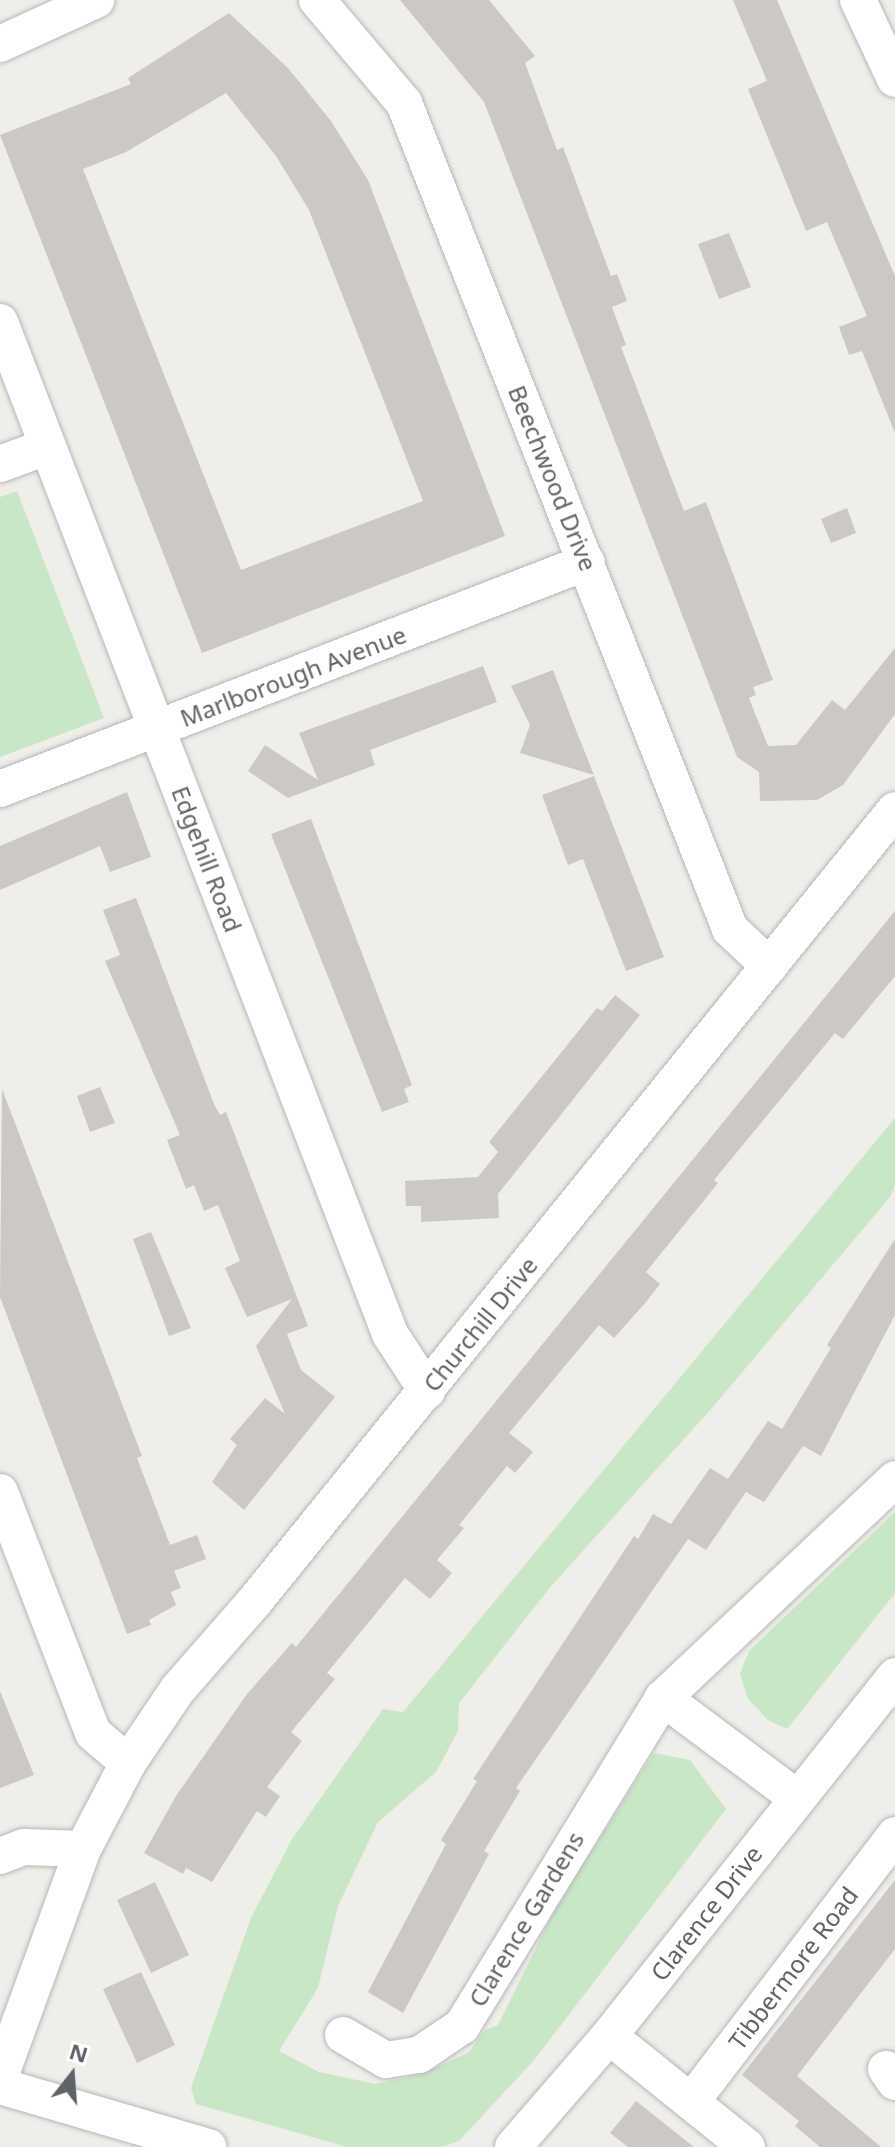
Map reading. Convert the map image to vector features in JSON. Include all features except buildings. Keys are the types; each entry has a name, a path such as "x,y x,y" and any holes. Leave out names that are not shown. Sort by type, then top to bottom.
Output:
{"street":[{"path":"0,44 96,0"},
{"name":"Beechwood Drive","path":"317,0 404,103 730,929 769,966"},
{"path":"858,0 895,79"},
{"name":"Edgehill Road","path":"0,322 390,1334 427,1391"},
{"path":"0,464 46,447"},
{"name":"Marlborough Avenue","path":"0,789 587,562"},
{"name":"Churchill Drive","path":"0,2077 83,1849 128,1763 178,1689 427,1391 895,810"},
{"name":"Clarence Gardens","path":"343,2035 386,2060 419,2055 462,2026 663,1698 895,1479"},
{"path":"0,1492 93,1733 128,1763"},
{"name":"Clarence Drive","path":"513,2147 609,2036 895,1676"},
{"path":"663,1698 797,1798"},
{"name":"Tibbermore Road","path":"691,2102 895,1835"},
{"path":"0,1856 24,1847 83,1849"},
{"path":"609,2036 747,2147"},
{"path":"0,2086 208,2147"}],"green space":[{"path":"17,491 104,718 0,757 0,497"},
{"path":"895,1118 895,1185 890,1197 712,1408 552,1585 459,1703 458,1731 436,1772 378,1822 338,1906 318,1988 279,2051 319,2072 375,2084 422,2074 469,2052 485,2030 498,2025 556,1907 654,1753 690,1760 726,1809 535,2059 459,2141 441,2147 347,2147 196,2104 191,2088 251,1918 292,1839 383,1709 403,1712"},
{"path":"895,1512 895,1593 787,1729 768,1720 748,1699 740,1674 749,1651"}]}
